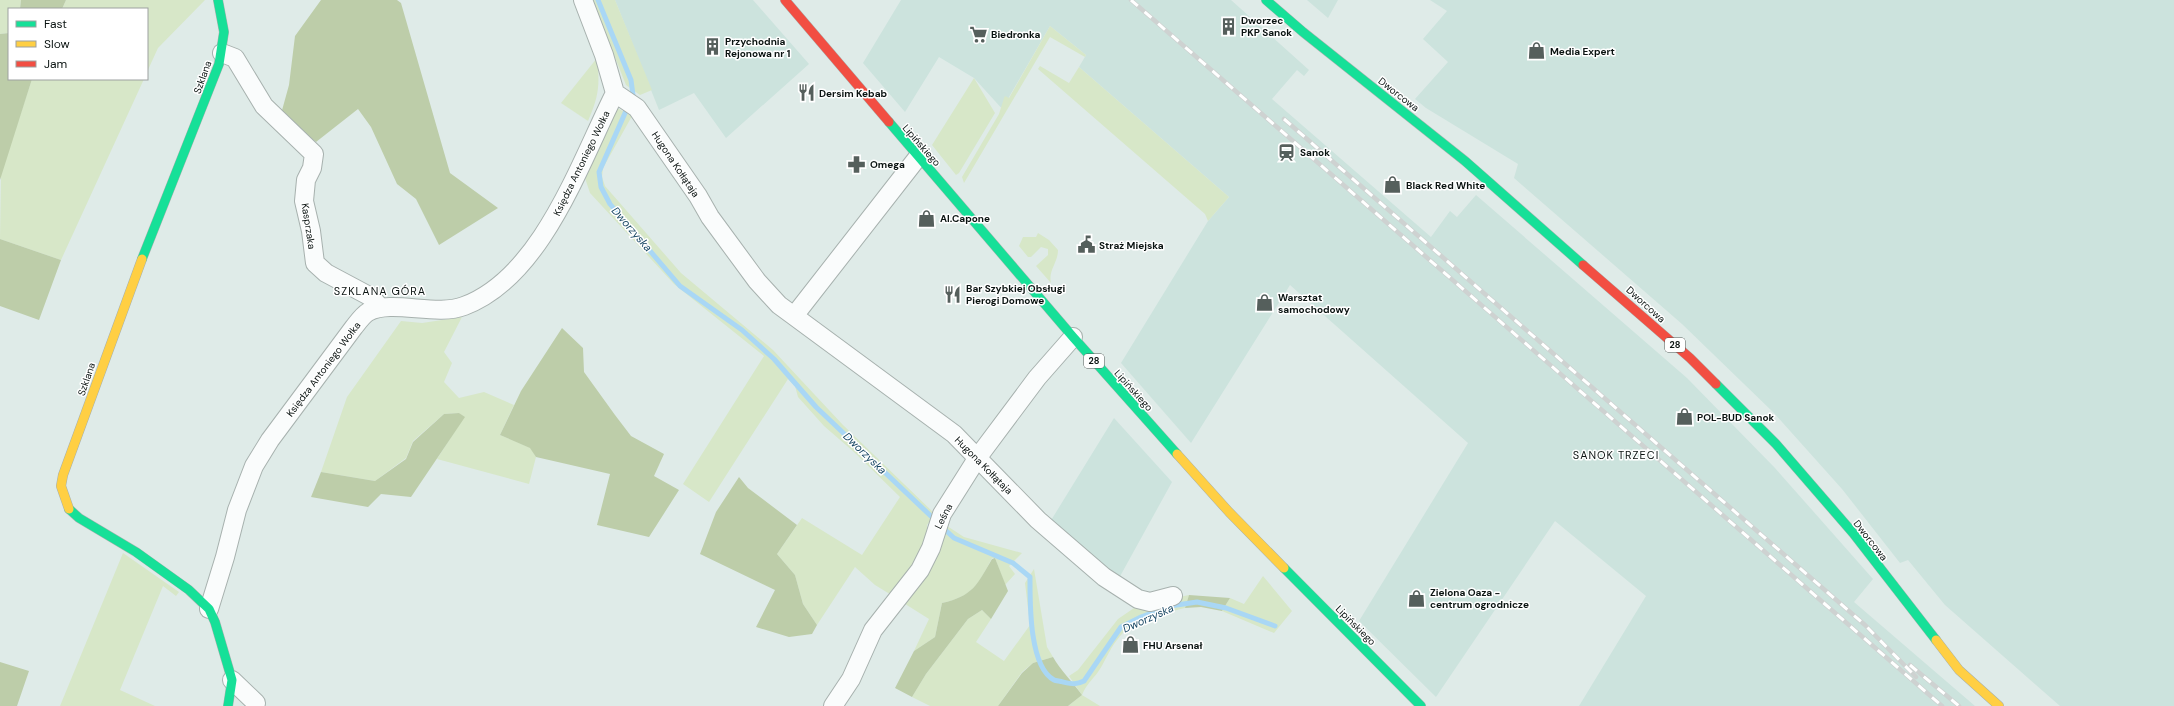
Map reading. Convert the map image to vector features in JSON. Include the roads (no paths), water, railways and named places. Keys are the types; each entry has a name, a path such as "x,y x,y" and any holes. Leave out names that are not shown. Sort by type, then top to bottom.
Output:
{"main road":[{"name":"Szklana","path":"218,0 224,32 222,53 161,215 132,283 63,476 61,486 69,509 79,518 136,552 189,590 209,609 215,622 232,680 228,706"},
{"name":"Lipińskiego","path":"785,0 1073,337 1229,512 1421,706"},
{"name":"Dworcowa","path":"1266,0 1303,32 1465,161 1690,358 1776,444 1853,533 1959,670 1999,706"}],"street":[{"path":"583,0 604,55 614,93"},
{"name":"Kasprzaka","path":"222,53 235,58 264,106 314,154 312,168 306,180 304,202 311,231 315,263 326,273 371,297 380,307"},
{"name":"Hugona Kołłątaja","path":"614,93 637,108 698,196 710,216 758,281 778,305 954,434 1038,520 1104,577 1138,599 1150,602 1173,596"},
{"name":"Księdza Antoniego Wołka","path":"209,609 225,557 237,510 254,466 270,440 354,327 367,312 380,307 435,310 464,307 494,289 513,273 549,227 614,93"},
{"path":"794,316 918,157"},
{"name":"Leśna","path":"833,706 851,679 873,630 920,570 931,548 935,531 942,514 978,457 1037,378 1073,337"},
{"path":"232,680 256,705"}],"waterway":[{"name":"Dworzyska","path":"598,0 631,80 633,95 599,172 601,187 610,204 680,286 742,330 774,359 816,407 935,520"},
{"name":"Dworzyska","path":"941,526 954,538 1013,563 1030,577 1031,617 1035,648 1046,673 1055,680 1074,684 1084,681 1121,627 1141,617 1170,606 1197,602 1226,608 1275,626"}],"railway":[{"path":"1131,0 1942,706"},
{"path":"1284,119 1865,625 1916,677"},
{"path":"1910,665 1959,706"}],"place":[{"name":"Dworzec PKP Sanok","path":"1228,26"},
{"name":"Biedronka","path":"978,34"},
{"name":"Przychodnia Rejonowa nr 1","path":"712,47"},
{"name":"Media Expert","path":"1537,51"},
{"name":"Dersim Kebab","path":"806,93"},
{"name":"Sanok","path":"1287,152"},
{"name":"Omega","path":"857,164"},
{"name":"Black Red White","path":"1393,185"},
{"name":"Al.Capone","path":"927,218"},
{"name":"Straż Miejska","path":"1086,245"},
{"name":"Bar Szybkiej Obsługi Pierogi Domowe","path":"953,294"},
{"name":"Warsztat samochodowy","path":"1265,303"},
{"name":"POL-BUD Sanok","path":"1684,417"},
{"name":"Zielona Oaza - centrum ogrodnicze","path":"1417,598"},
{"name":"FHU Arsenał","path":"1130,645"}],"district":[{"name":"SZKLANA GÓRA","path":"380,291"},
{"name":"SANOK TRZECI","path":"1616,455"}]}
